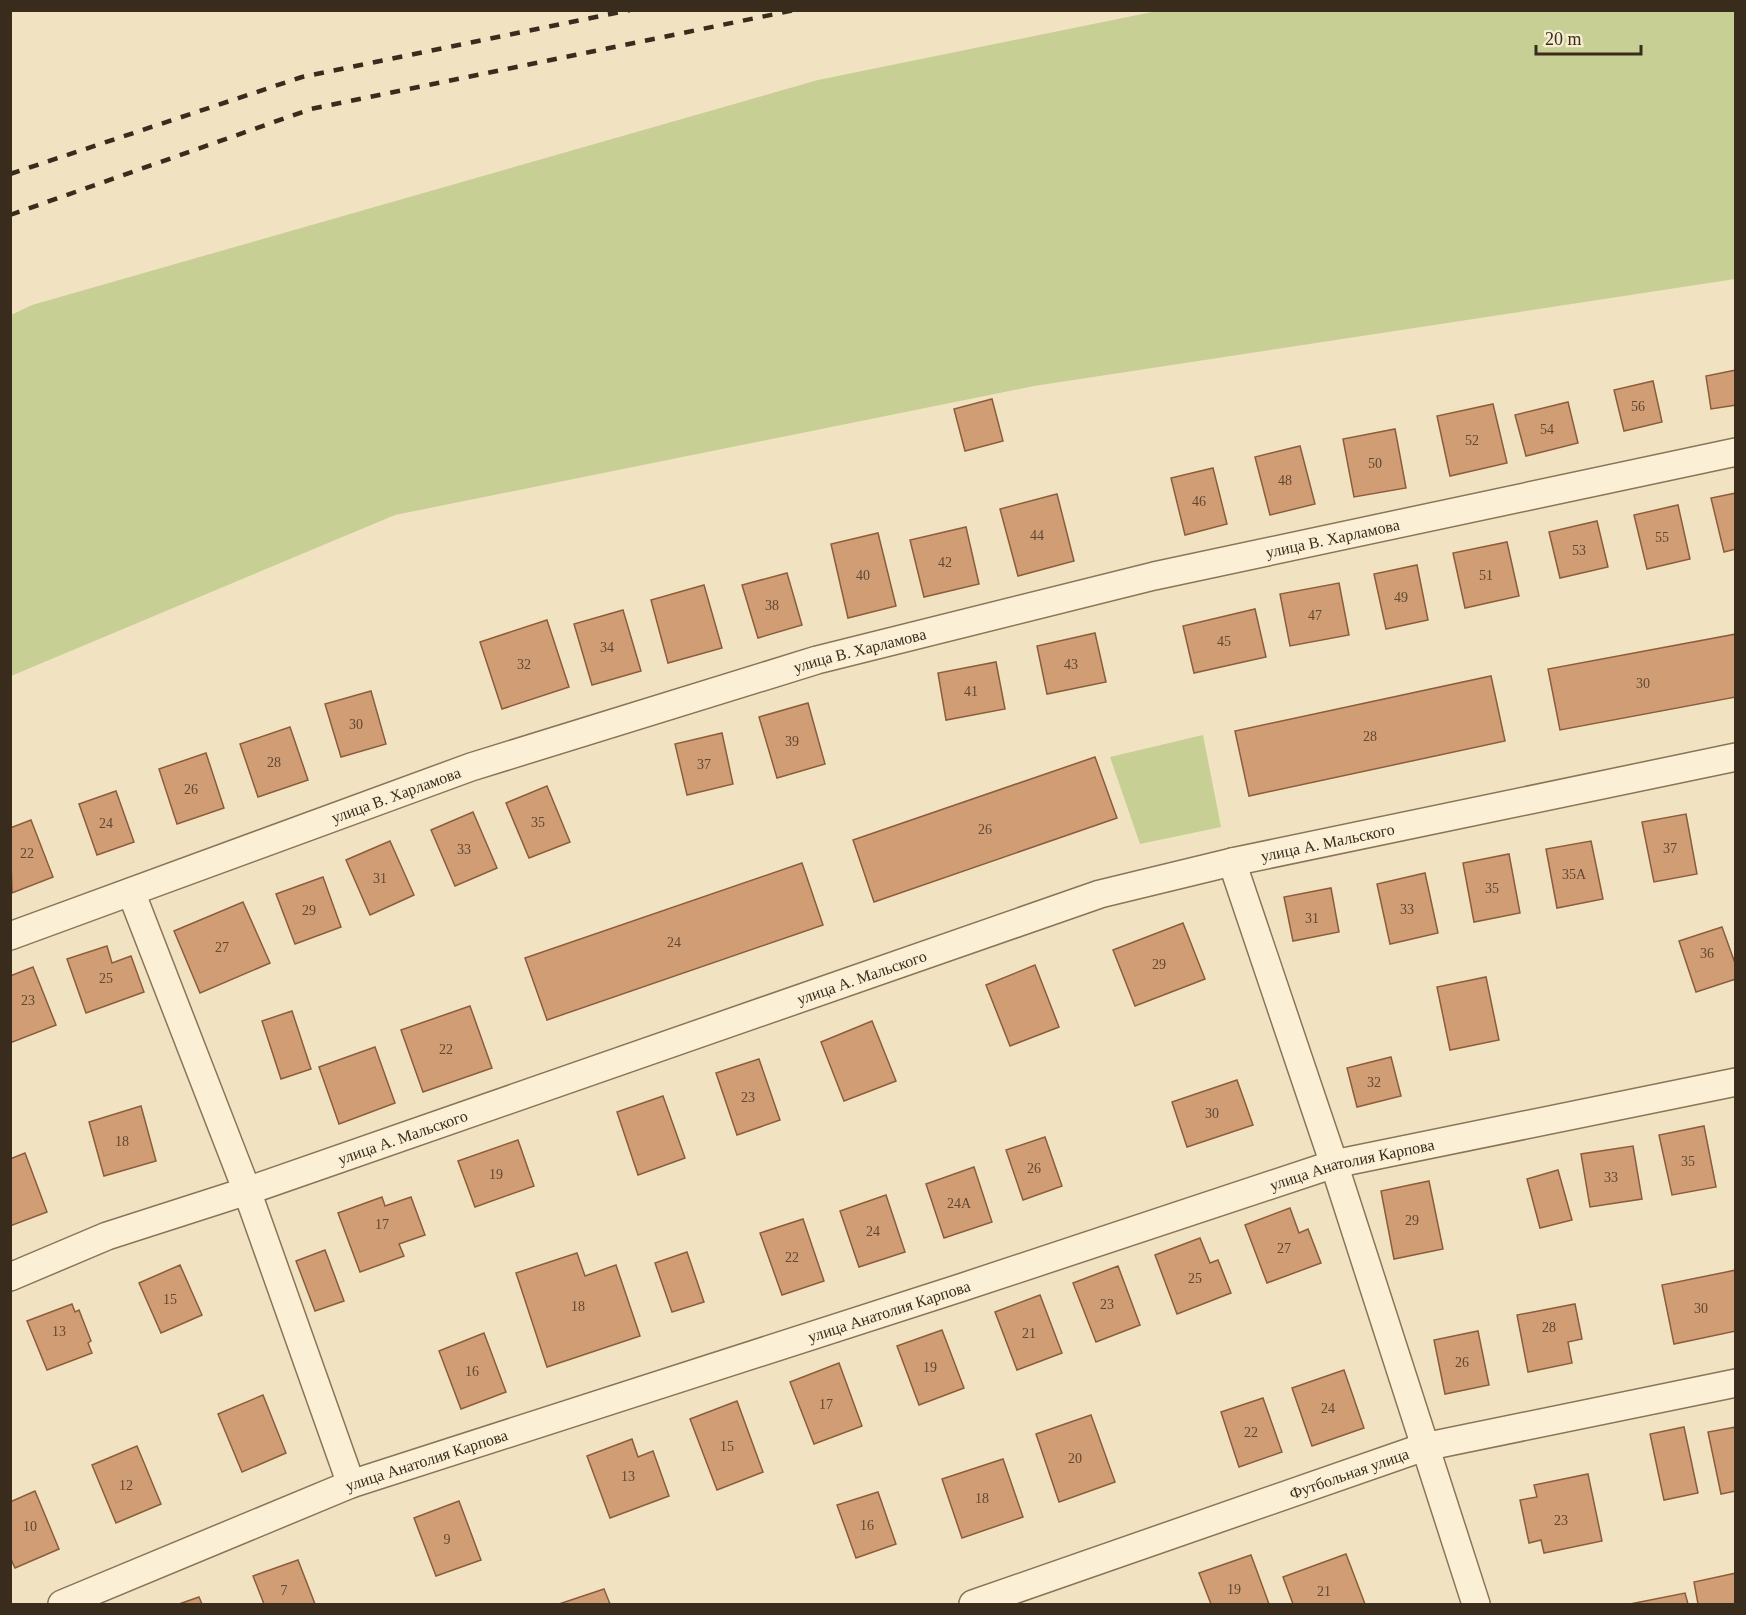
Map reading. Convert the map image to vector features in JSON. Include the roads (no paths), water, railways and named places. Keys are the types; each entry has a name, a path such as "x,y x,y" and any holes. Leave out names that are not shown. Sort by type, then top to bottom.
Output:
{"street":[{"name":"улица В. Харламова","path":"10,936 471,767 817,660 1154,576 1736,452"},
{"name":"улица А. Мальского","path":"10,1277 107,1236 247,1191 1100,894 1232,862 1736,756"},
{"path":"1232,862 1334,1164 1476,1605"},
{"path":"131,892 247,1191 351,1484"},
{"name":"улица Анатолия Карпова","path":"62,1605 351,1484 963,1287 1334,1164 1736,1083"},
{"name":"Футбольная улица","path":"973,1605 1424,1447 1736,1383"}],"railway":[{"path":"10,174 302,77 630,10"},
{"path":"10,215 311,109 795,10"}]}
